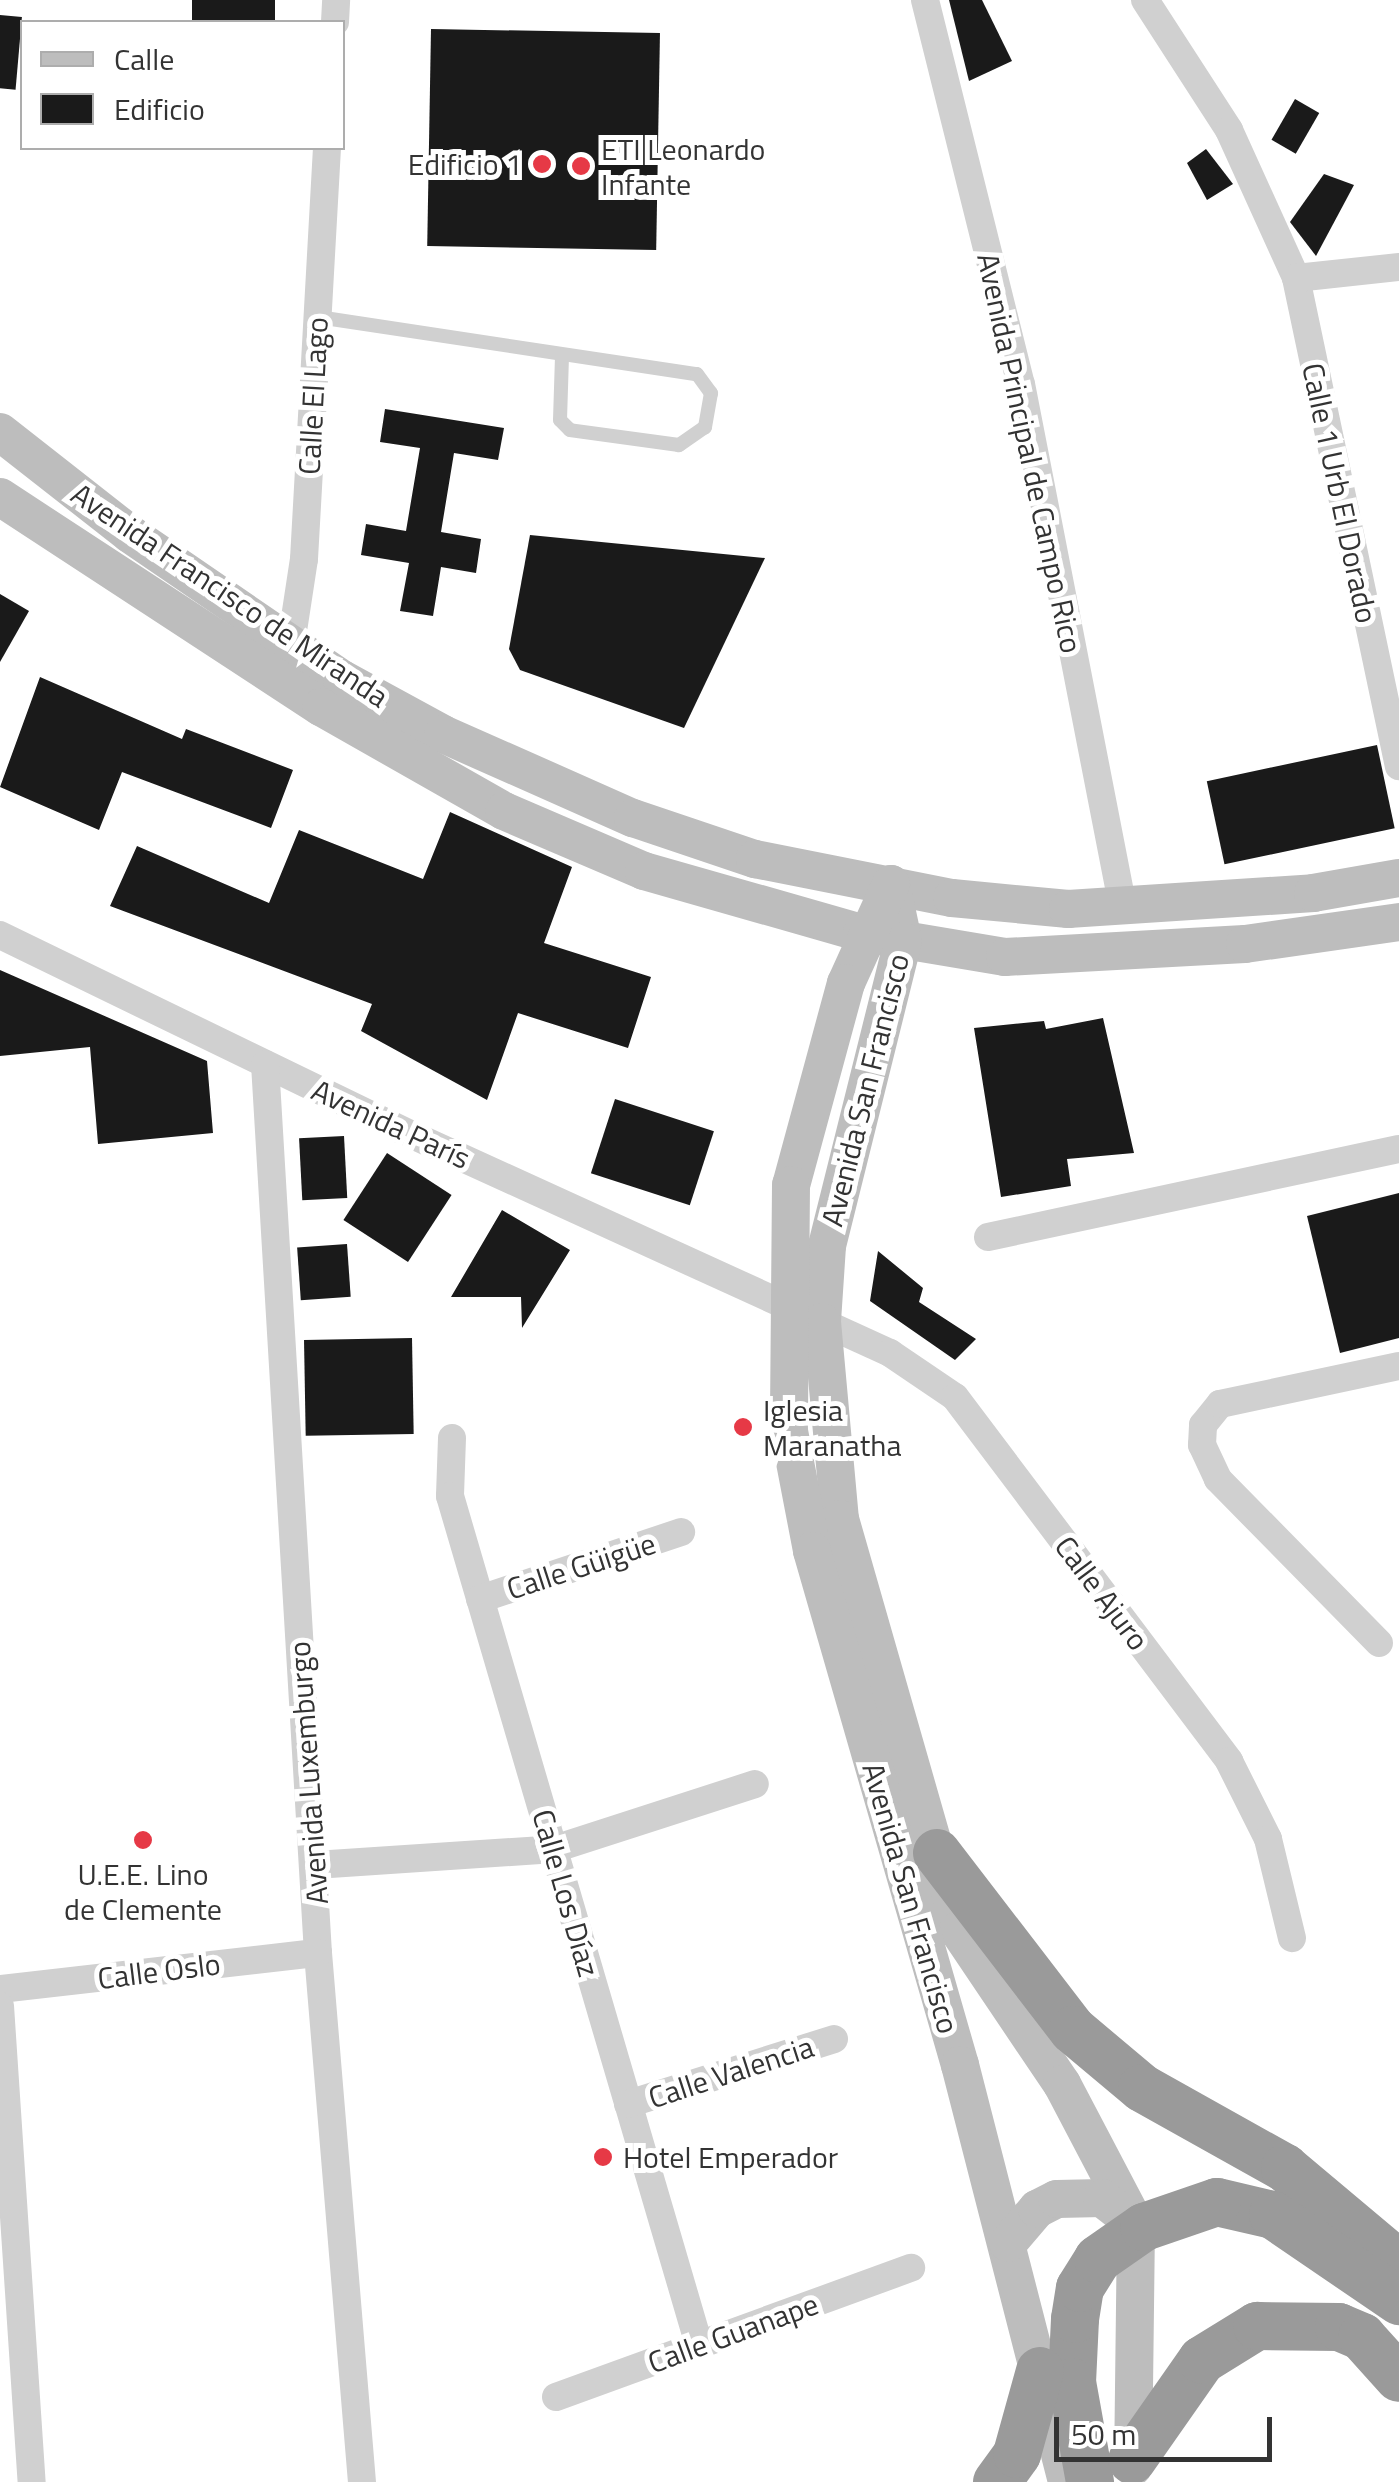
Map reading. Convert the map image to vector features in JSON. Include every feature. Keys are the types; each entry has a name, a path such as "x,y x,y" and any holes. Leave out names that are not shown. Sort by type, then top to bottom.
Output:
{"highway":[{"path":"938,1853 1073,2030 1142,2088 1284,2168 1399,2264"},
{"path":"1090,2482 1072,2382 1080,2288 1098,2259 1144,2227 1217,2202 1273,2214 1399,2301"},
{"path":"1133,2471 1202,2360 1257,2326 1339,2327 1362,2337 1399,2378"},
{"path":"996,2482 1016,2454 1040,2371"}],"street":[{"name":"Avenida Principal de Campo Rico","path":"926,0 1021,384 1123,908"},
{"name":"Calle 1 Urb El Dorado","path":"1145,0 1229,130 1296,278 1399,766"},
{"name":"Calle El Lago","path":"292,644 328,150"},
{"path":"1296,278 1399,266"},
{"name":"Avenida Francisco de Miranda","path":"0,432 292,644 443,734 634,818 755,860 952,898 1123,908 1313,894 1399,878"},
{"name":"Avenida Francisco de Miranda","path":"0,497 321,706 576,847 862,933 1006,957 1246,944 1399,922"},
{"name":"Avenida San Francisco","path":"891,884 862,933 791,1185 786,1307 789,1431 812,1551 1008,2243 1067,2482"},
{"name":"Avenida San Francisco","path":"891,884 902,942 841,1168 822,1322 840,1519 958,1930 1062,2084 1136,2225 1133,2471"},
{"name":"Avenida París","path":"0,935 265,1064 822,1322"},
{"name":"Avenida Luxemburgo","path":"265,1064 318,1953 362,2482"},
{"path":"988,1237 1399,1148"},
{"name":"Calle Ajuro","path":"822,1322 890,1353 954,1397 1229,1761 1268,1840 1292,1938"},
{"path":"1379,1643 1218,1480 1202,1446 1203,1424 1220,1404 1399,1366"},
{"name":"Calle Los Díaz","path":"452,1438 450,1496 699,2345"},
{"name":"Calle Güigüe","path":"480,1599 681,1532"},
{"path":"315,1864 554,1849 755,1784"},
{"name":"Calle Oslo","path":"0,1989 318,1953"},
{"path":"0,2006 32,2482"},
{"name":"Calle Valencia","path":"628,2104 834,2039"},
{"path":"1008,2243 1037,2208 1080,2196 1102,2198 1136,2225"},
{"name":"Calle Guanape","path":"556,2398 911,2268"}],"lane":[{"path":"318,317 697,374 711,393 704,427 679,445 570,430 560,420 562,355"}],"building":[{"path":"192,0 275,0 275,20 192,20"},
{"path":"949,0 982,0 1012,61 969,81"},
{"path":"0,15 22,17 16,90 0,88"},
{"name":"Edificio 1","path":"431,29 660,33 656,250 427,246"},
{"path":"1295,99 1319,113 1296,154 1272,140"},
{"path":"1206,149 1233,184 1207,200 1187,163"},
{"path":"1324,174 1354,185 1316,256 1290,222"},
{"path":"385,409 504,428 498,460 454,453 441,532 481,539 476,573 441,567 433,616 400,611 409,563 361,555 366,524 406,531 420,448 380,442"},
{"path":"530,535 765,558 684,728 520,670 509,649"},
{"path":"0,594 29,611 0,662"},
{"path":"40,677 182,739 186,729 293,770 271,828 122,772 99,830 0,787"},
{"path":"1377,745 1395,828 1224,864 1207,781"},
{"path":"450,812 572,867 544,943 651,977 628,1048 518,1013 487,1100 361,1031 372,1004 110,906 137,846 269,903 299,830 423,879"},
{"path":"0,970 207,1061 213,1133 98,1144 90,1047 0,1056"},
{"path":"1103,1018 1134,1153 1067,1159 1071,1186 1001,1197 974,1028 1044,1021 1046,1029"},
{"path":"615,1099 714,1131 690,1205 591,1173"},
{"path":"344,1136 347,1198 302,1200 299,1138"},
{"path":"387,1153 452,1195 408,1262 343,1220"},
{"path":"1399,1193 1399,1338 1340,1353 1307,1216"},
{"path":"502,1210 570,1250 522,1328 521,1297 451,1297"},
{"path":"347,1244 351,1297 301,1300 297,1247"},
{"path":"878,1251 923,1288 919,1302 976,1339 955,1360 870,1301"},
{"path":"412,1338 414,1434 306,1436 304,1340"}],"place":[{"name":"Edificio 1","path":"542,164"},
{"name":"ETI Leonardo Infante","path":"581,166"},
{"name":"Iglesia Maranatha","path":"743,1427"},
{"name":"U.E.E. Lino de Clemente","path":"143,1840"},
{"name":"Hotel Emperador","path":"603,2157"}]}
